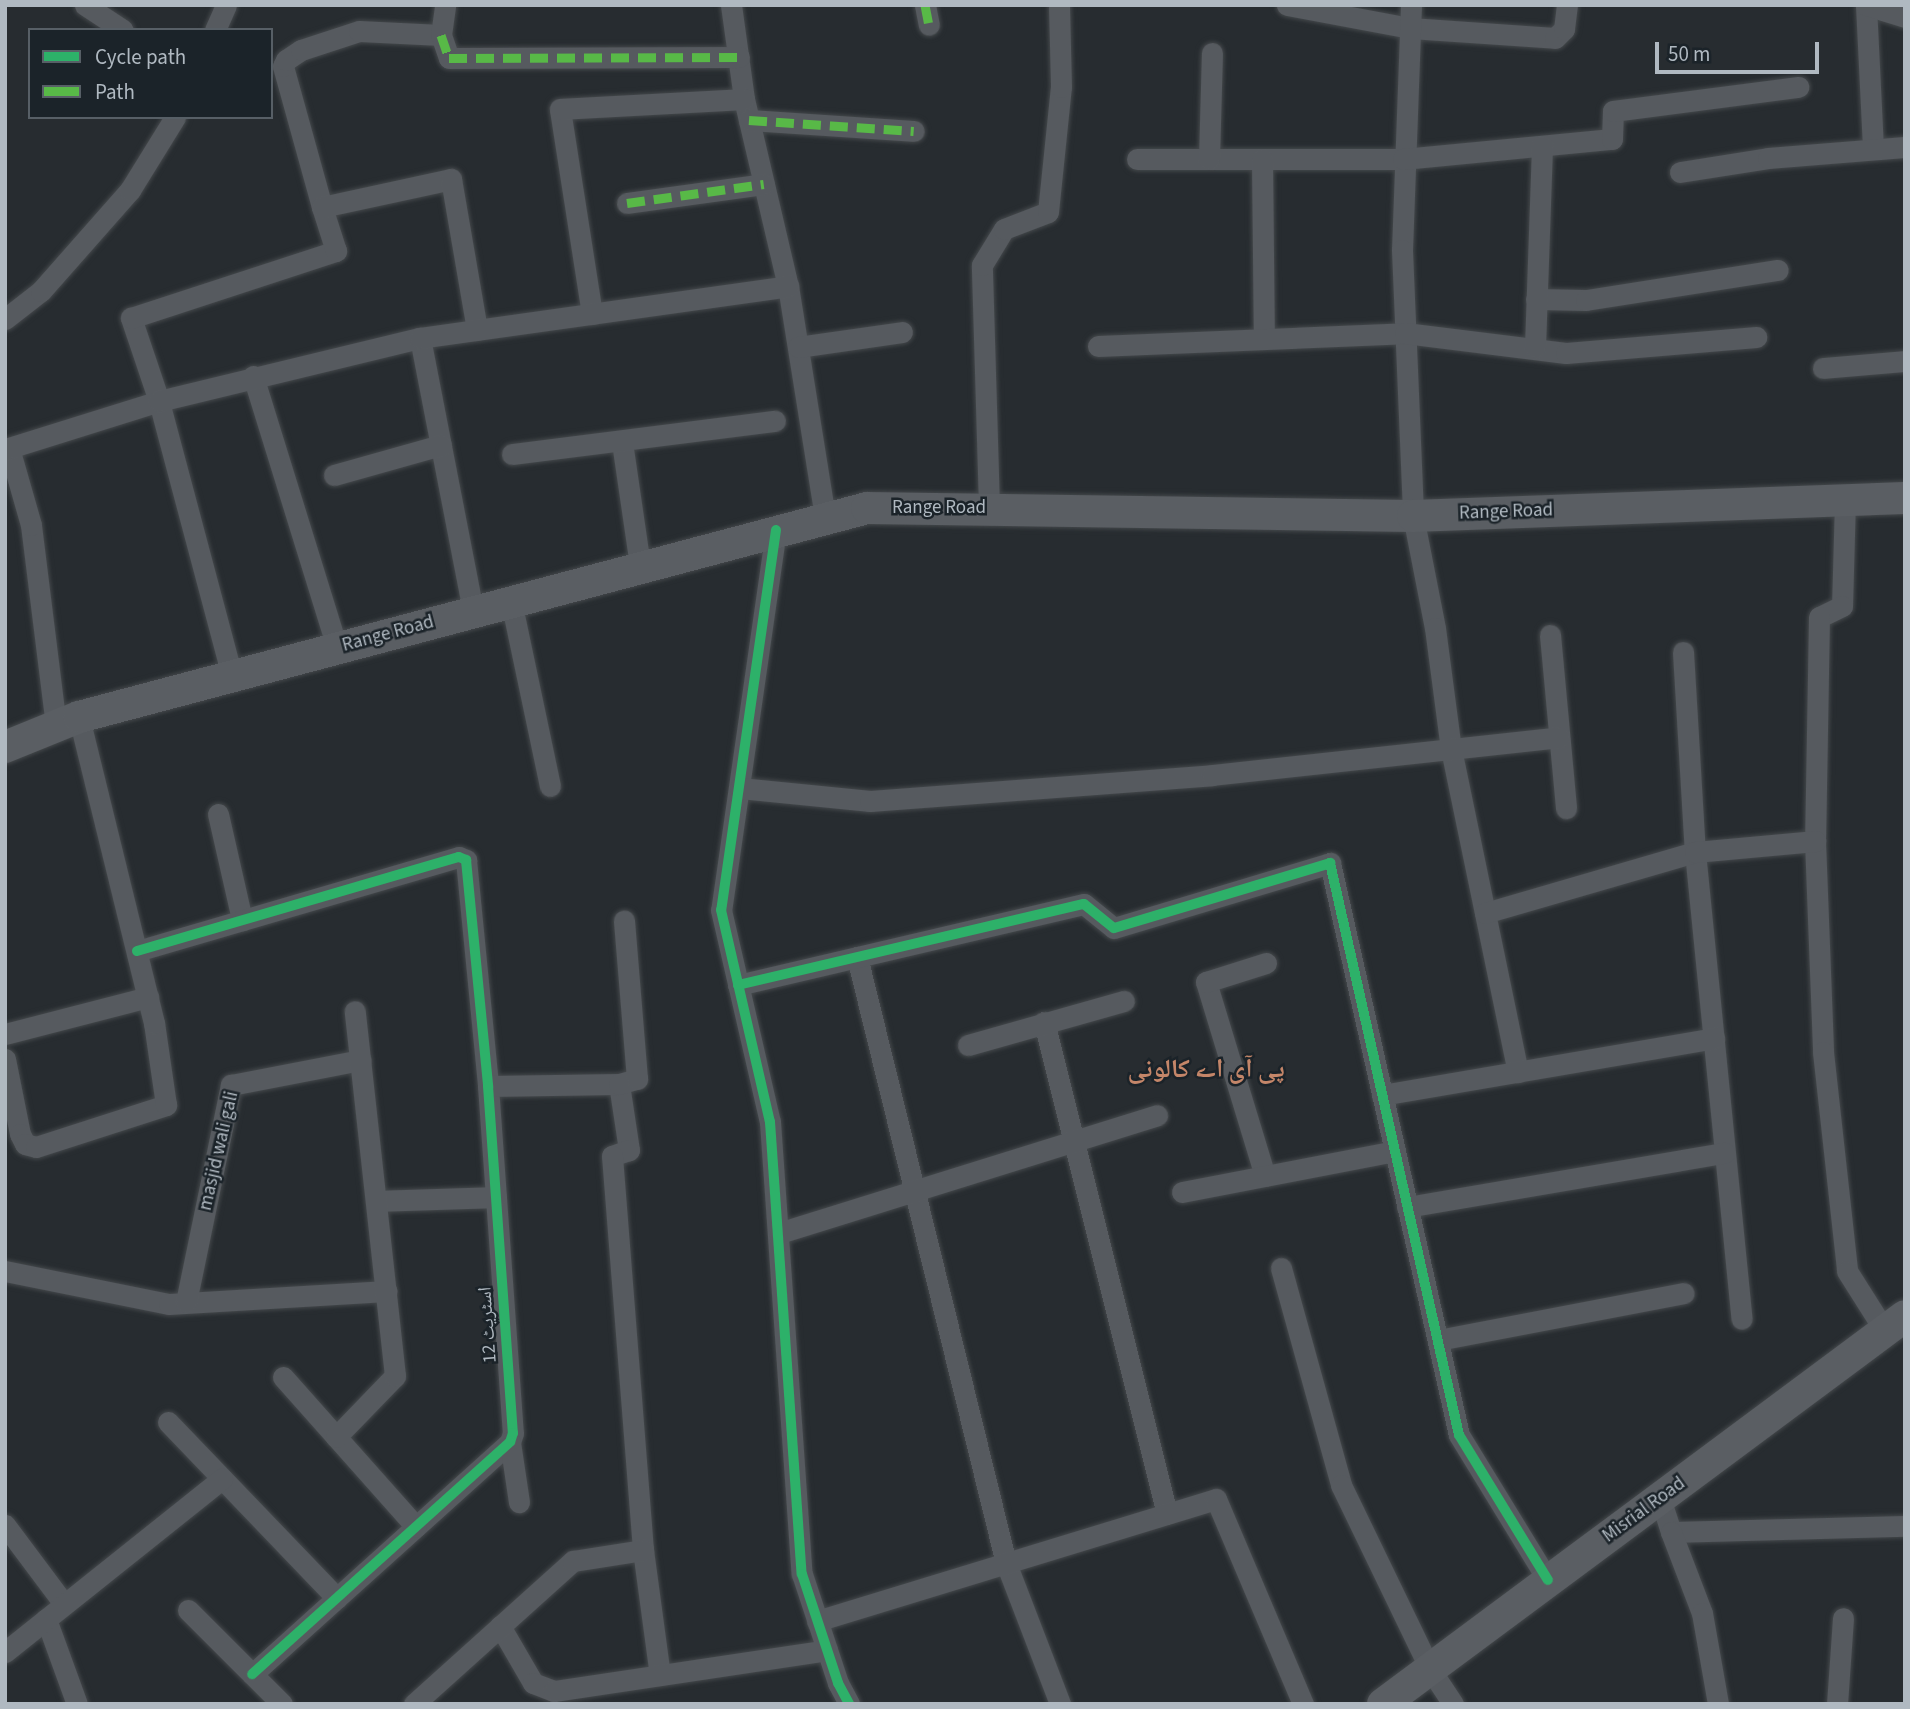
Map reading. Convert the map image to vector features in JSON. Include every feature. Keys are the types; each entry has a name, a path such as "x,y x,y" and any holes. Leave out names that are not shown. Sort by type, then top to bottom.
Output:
{"main road":[{"name":"Range Road","path":"5,747 68,721 640,566 867,508 1413,516 1905,498"},
{"name":"Misrial Road","path":"1383,1704 1895,1323"}],"street":[{"path":"85,5 120,28"},
{"path":"216,28 226,5"},
{"path":"445,5 441,35 449,58 738,57"},
{"path":"731,5 747,110 788,286 825,518"},
{"path":"989,508 982,265 1004,229 1048,212 1061,87 1059,5"},
{"path":"1287,5 1410,28 1555,38 1564,29 1567,5"},
{"path":"1411,5 1403,159 1405,333 1413,516 1435,628 1451,749 1518,1072"},
{"path":"1873,149 1866,5 1905,17"},
{"path":"232,676 159,401 131,318 335,251 283,66 286,60 301,50 359,31 441,35"},
{"path":"1209,159 1212,54"},
{"path":"1137,159 1403,159 1612,139 1613,111 1798,87"},
{"path":"592,314 560,109 747,110 914,131"},
{"path":"5,319 41,291 130,190 174,119"},
{"path":"1535,347 1542,146"},
{"path":"1680,172 1768,158 1905,147"},
{"path":"1262,159 1264,339"},
{"path":"322,207 451,179 477,330"},
{"path":"627,203 765,184"},
{"path":"1536,299 1586,300 1778,270"},
{"path":"5,1059 20,1134 25,1144 36,1147 166,1105 148,998 137,951 68,721 31,525 7,441 253,376 420,338 788,286"},
{"path":"798,346 902,332"},
{"path":"1098,346 1405,333 1535,347 1566,353 1756,337"},
{"path":"420,338 474,611"},
{"path":"1823,368 1905,361"},
{"path":"253,376 337,647"},
{"path":"512,454 775,421"},
{"path":"622,442 640,566"},
{"path":"334,475 441,444"},
{"path":"1845,500 1842,606 1819,617 1815,841 1823,1052 1847,1270 1895,1323"},
{"path":"776,530 721,910 770,1122 802,1574 827,1650 849,1704"},
{"path":"511,601 550,786"},
{"path":"1550,635 1566,808"},
{"path":"1683,652 1695,852 1742,1319"},
{"path":"740,788 870,801 1212,775 1559,737"},
{"path":"137,951 242,920 218,814"},
{"path":"1485,913 1695,852 1815,841"},
{"name":"اسٹریٹ 12","path":"242,920 459,857 466,860 488,1086 513,1433 510,1442 519,1502"},
{"path":"738,985 1084,904 1114,928 1330,863 1459,1435 1548,1580"},
{"path":"488,1086 633,1083 638,1072 624,921"},
{"path":"857,957 917,1191 1006,1563 1060,1704"},
{"path":"1265,1176 1206,982 1266,963"},
{"path":"5,1034 148,998"},
{"path":"968,1045 1124,1000"},
{"path":"336,1437 395,1376 355,1011"},
{"path":"1044,1022 1167,1514"},
{"path":"1382,1095 1714,1038"},
{"name":"masjid wali gali","path":"186,1302 231,1085 361,1060"},
{"path":"619,1084 624,1091 629,1150 612,1156 643,1550 660,1675"},
{"path":"779,1233 1157,1115"},
{"path":"1182,1192 1395,1151"},
{"path":"1408,1207 1724,1153"},
{"path":"377,1201 496,1197"},
{"path":"1281,1268 1341,1485 1430,1669 1453,1704"},
{"path":"5,1271 169,1304 387,1291"},
{"path":"1438,1340 1684,1293"},
{"path":"283,1377 416,1527"},
{"path":"168,1423 337,1598"},
{"path":"252,1674 510,1442"},
{"path":"5,1652 222,1479"},
{"path":"1660,1498 1702,1613 1718,1704"},
{"path":"817,1621 1216,1499 1303,1704"},
{"path":"5,1525 64,1604"},
{"path":"1671,1532 1905,1526"},
{"path":"414,1704 572,1561 643,1550"},
{"path":"188,1610 282,1704"},
{"path":"1838,1704 1843,1618"},
{"path":"46,1619 77,1704"},
{"path":"500,1626 542,1697 660,1675 827,1650"}],"marked path":[{"path":"925,5 929,25"},
{"path":"441,35 449,58 739,57"},
{"path":"749,120 914,131"},
{"path":"627,203 764,184"}],"cycle path":[{"path":"776,530 721,910 770,1122 802,1574 838,1683 849,1704"},
{"path":"137,951 459,857 466,860 488,1086 513,1433 510,1442 252,1674"},
{"path":"738,985 1084,904 1114,928 1330,863 1459,1435 1548,1580"}],"district":[{"name":"پی آی اے کالونی","path":"1206,1069"}]}
